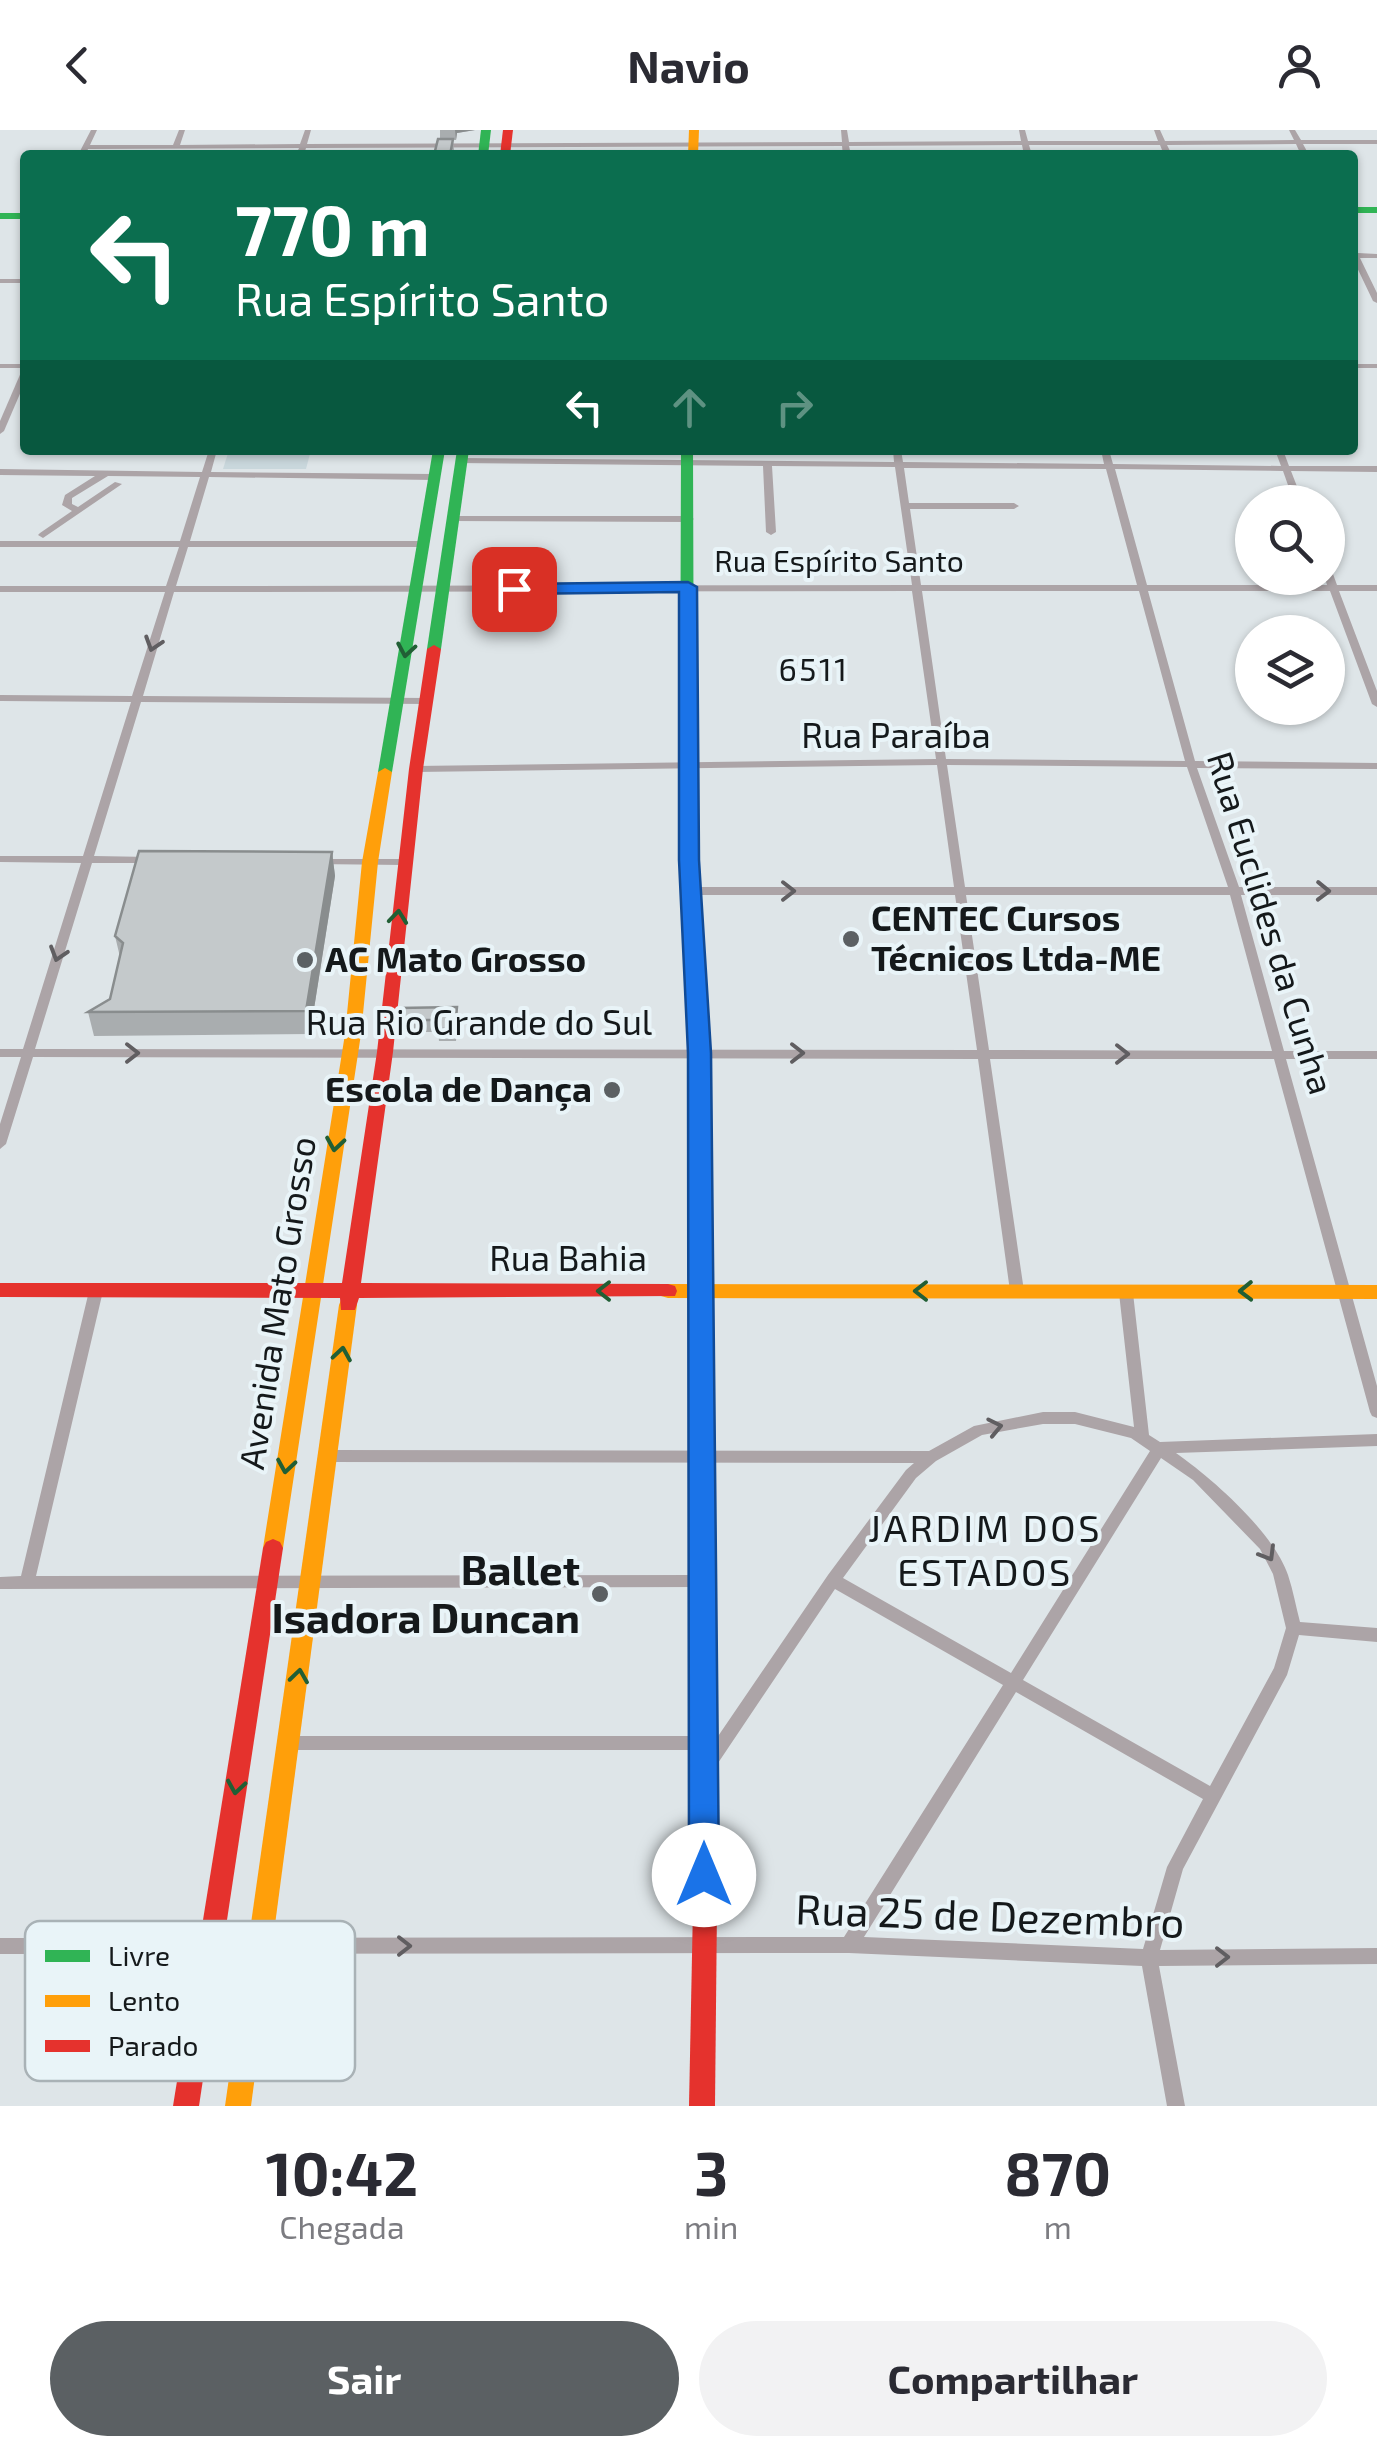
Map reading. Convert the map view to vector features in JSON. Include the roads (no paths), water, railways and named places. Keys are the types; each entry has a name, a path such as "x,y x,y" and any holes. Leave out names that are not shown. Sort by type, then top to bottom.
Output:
{"main road":[{"path":"686,456 687,765 700,1053 702,2106"},
{"path":"437,463 462,460"},
{"name":"Avenida Mato Grosso","path":"264,1921 326,1456 386,1052 416,769 462,460"},
{"name":"Avenida Mato Grosso","path":"215,1921 350,1052 370,862 437,463"},
{"name":"Rua Bahia","path":"0,1290 1377,1292"},
{"name":"Avenida Mato Grosso","path":"186,2106 190,2081"},
{"name":"Avenida Mato Grosso","path":"238,2106 242,2081"}],"street":[{"path":"176,146 182,130"},
{"path":"844,130 847,150"},
{"path":"1022,130 1027,150"},
{"path":"1157,130 1166,150"},
{"path":"1292,130 1302,150"},
{"path":"325,150 485,143 1377,142"},
{"path":"102,150 176,146 277,150"},
{"path":"1358,262 1377,302"},
{"path":"0,430 20,381"},
{"path":"0,1144 212,455"},
{"path":"898,455 1016,1290"},
{"name":"Rua Euclides da Cunha","path":"1106,455 1190,764 1234,890 1377,1412"},
{"path":"1281,455 1292,485"},
{"path":"462,460 686,456 767,464 900,467 1377,469"},
{"path":"0,472 206,474 437,463"},
{"path":"767,464 770,532"},
{"path":"78,511 66,500 106,473"},
{"path":"44,534 118,484"},
{"path":"905,506 1014,506"},
{"path":"454,519 689,519"},
{"path":"0,544 422,544"},
{"name":"Rua Espírito Santo","path":"0,589 1235,588"},
{"name":"Rua Espírito Santo","path":"1345,588 1377,588"},
{"path":"1336,595 1377,704"},
{"path":"0,698 427,702"},
{"name":"Rua Paraíba","path":"416,769 941,762 1377,766"},
{"path":"0,859 166,860"},
{"path":"296,861 404,862"},
{"path":"690,891 1377,891"},
{"name":"Rua Rio Grande do Sul","path":"0,1053 1377,1054"},
{"path":"28,1582 96,1290"},
{"path":"1126,1293 1142,1437"},
{"path":"704,1770 833,1580 911,1474 930,1457 979,1430 1043,1418 1106,1423 1160,1448 1220,1494 1265,1545 1280,1574 1294,1628 1281,1670 1175,1867 1149,1958 1176,2106"},
{"path":"1160,1448 1377,1440"},
{"path":"849,1945 1160,1448"},
{"path":"326,1456 930,1457"},
{"path":"833,1580 1212,1795"},
{"path":"0,1583 703,1581"},
{"path":"1294,1628 1377,1635"},
{"path":"289,1744 704,1743"},
{"name":"Rua 25 de Dezembro","path":"355,1946 849,1945 1149,1958 1377,1956"}],"place":[{"name":"CENTEC Cursos Técnicos Ltda-ME","path":"851,939"},
{"name":"AC Mato Grosso","path":"305,960"},
{"name":"Escola de Dança","path":"612,1090"},
{"name":"Ballet Isadora Duncan","path":"600,1594"}],"district":[{"name":"6511","path":"814,670"},
{"name":"JARDIM DOS ESTADOS","path":"985,1551"}]}
